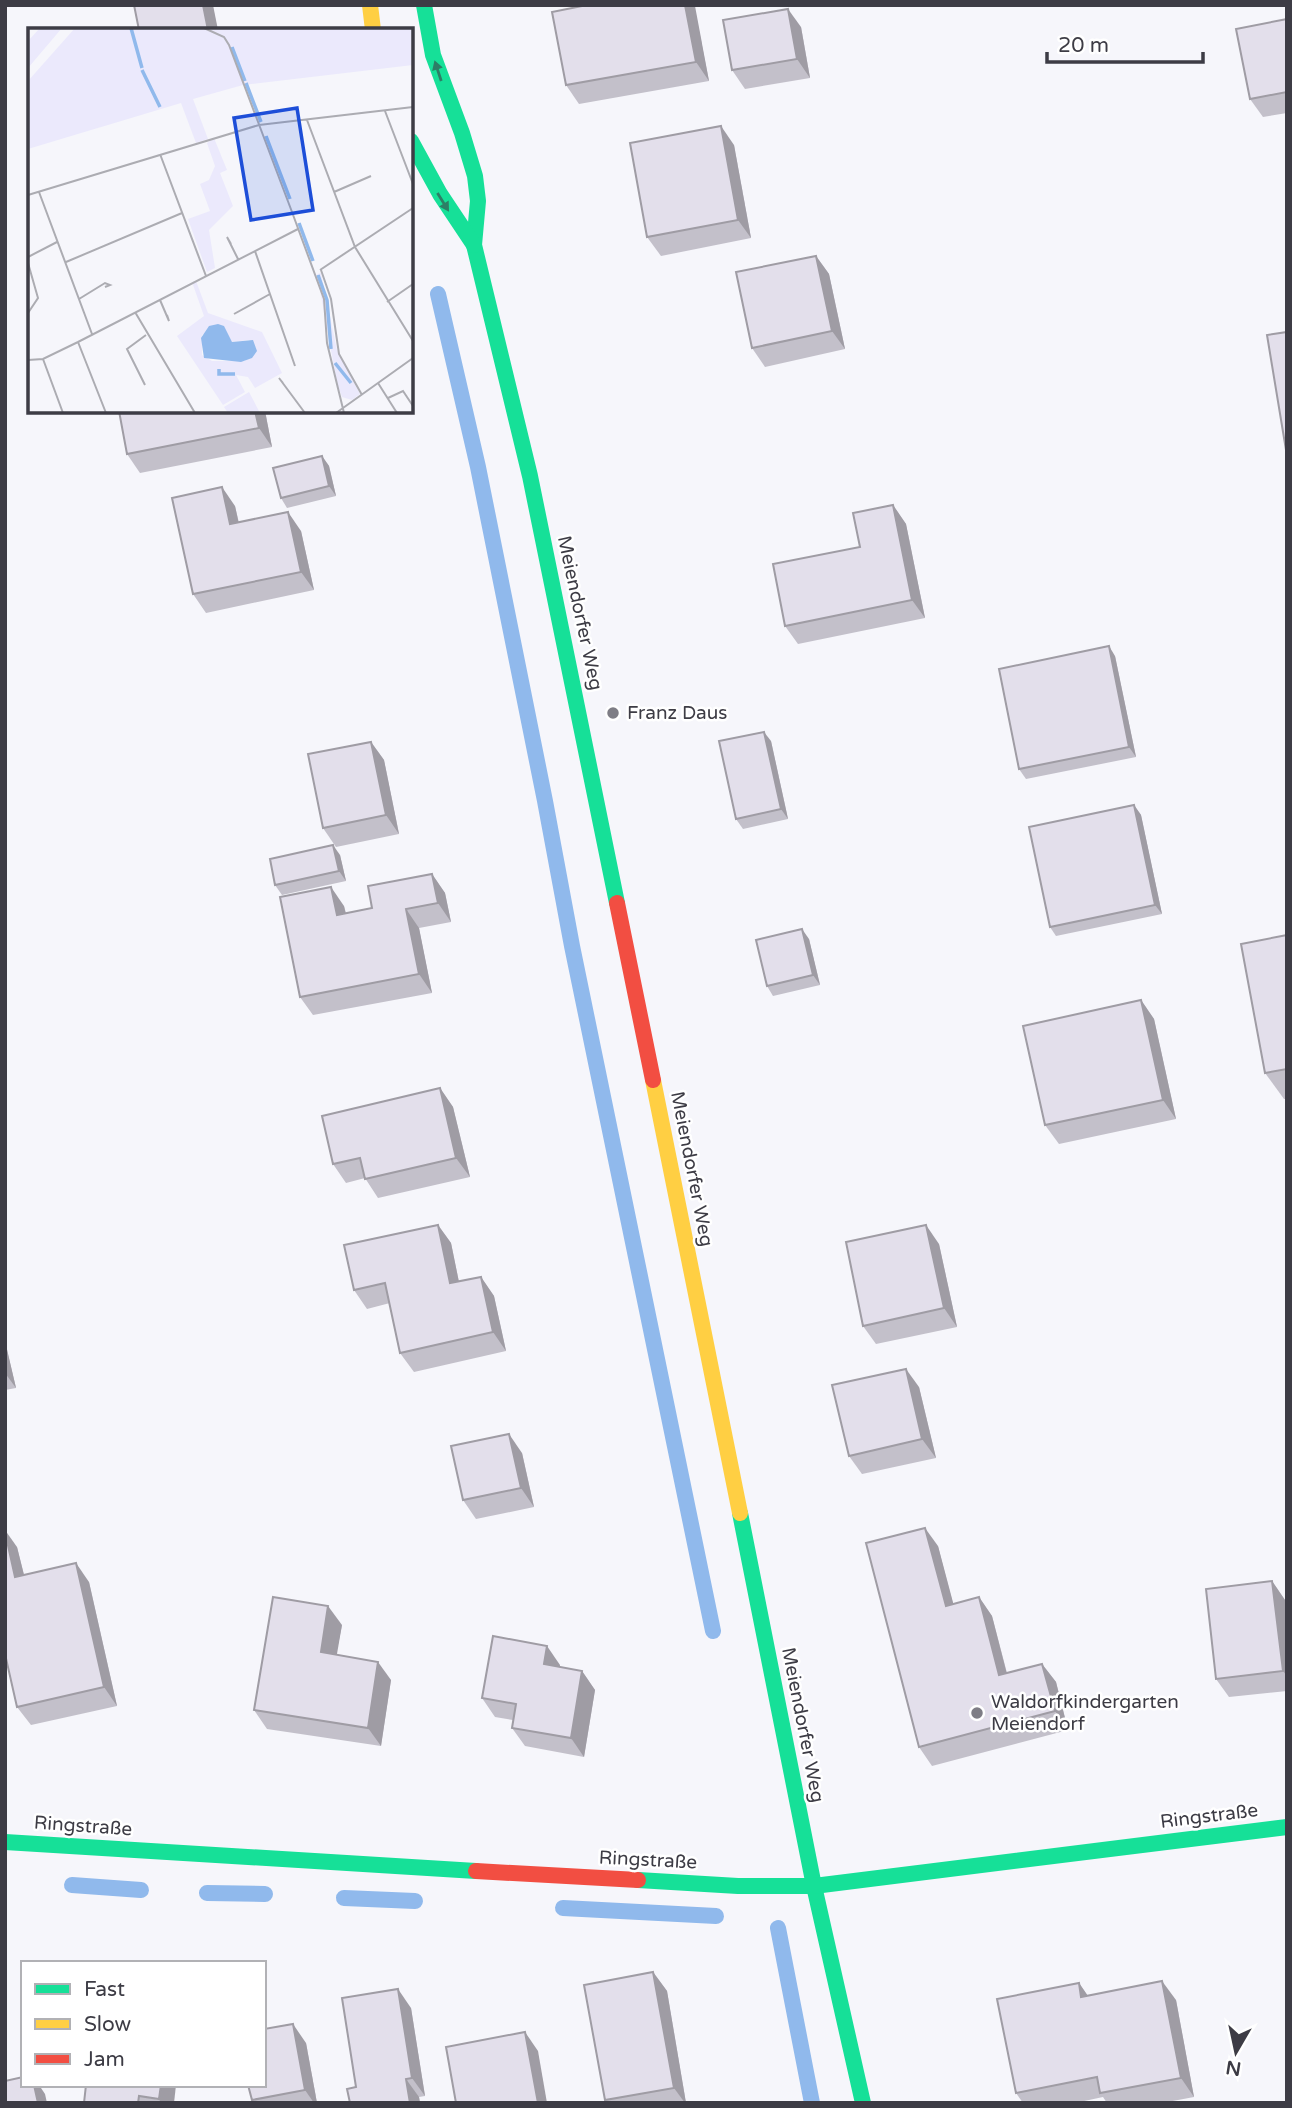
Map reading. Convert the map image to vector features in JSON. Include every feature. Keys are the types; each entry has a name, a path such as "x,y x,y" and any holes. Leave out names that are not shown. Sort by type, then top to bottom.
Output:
{"street":[{"path":"370,5 373,28"},
{"name":"Meiendorfer Weg","path":"424,5 433,55 475,176 478,201 474,244 533,489 814,1886 863,2103"},
{"name":"Meiendorfer Weg","path":"413,145 433,186 474,244"},
{"name":"Ringstraße","path":"5,1842 724,1885 814,1886 1287,1827"}],"building":[{"path":"134,5 203,5 208,28 139,28"},
{"path":"587,5 685,5 696,62 566,85 552,12"},
{"path":"788,9 797,59 732,70 723,20"},
{"path":"1287,19 1287,92 1250,99 1236,29"},
{"path":"721,126 738,220 647,237 630,143"},
{"path":"816,256 832,331 752,348 736,272"},
{"path":"1287,332 1287,456 1267,335"},
{"path":"119,413 255,413 259,428 127,454"},
{"path":"322,456 329,486 281,498 273,468"},
{"path":"222,487 230,524 288,512 301,572 193,594 172,498"},
{"path":"893,505 912,600 785,626 773,564 860,547 853,513"},
{"path":"1109,646 1129,747 1019,769 999,669"},
{"path":"764,732 781,809 736,819 719,741"},
{"path":"371,742 386,815 323,828 308,754"},
{"path":"1134,805 1155,905 1050,927 1029,827"},
{"path":"333,845 339,871 275,885 270,859"},
{"path":"432,874 438,903 406,909 419,974 300,997 280,897 331,887 337,915 372,908 368,886"},
{"path":"802,929 813,975 767,986 756,940"},
{"path":"1287,935 1287,1069 1265,1073 1241,944"},
{"path":"1141,1000 1163,1100 1045,1125 1023,1026"},
{"path":"440,1088 456,1158 365,1179 360,1158 333,1164 322,1116"},
{"path":"438,1225 450,1283 481,1277 493,1332 400,1353 385,1283 354,1290 344,1245"},
{"path":"926,1225 944,1308 863,1326 846,1242"},
{"path":"906,1369 922,1439 849,1456 832,1385"},
{"path":"509,1434 521,1488 463,1500 451,1446"},
{"path":"925,1528 946,1606 979,1597 999,1675 1042,1664 1055,1711 919,1747 866,1543"},
{"path":"5,1532 15,1577 76,1563 104,1687 17,1707 5,1654"},
{"path":"1272,1581 1283,1671 1216,1679 1206,1589"},
{"path":"273,1597 328,1606 321,1652 378,1662 368,1728 254,1710"},
{"path":"493,1636 547,1646 544,1664 582,1671 571,1738 512,1728 516,1704 482,1698"},
{"path":"653,1972 674,2088 605,2100 584,1985"},
{"path":"1162,1981 1181,2078 1100,2093 1097,2077 1016,2093 997,1999 1079,1983 1081,1997"},
{"path":"398,1989 412,2078 406,2079 410,2103 350,2103 347,2089 356,2087 342,1998"},
{"path":"293,2024 305,2090 252,2100 249,2087 266,2087 266,2029"},
{"path":"525,2032 538,2103 456,2103 446,2047"},
{"path":"21,2077 21,2087 34,2087 38,2103 5,2103 5,2081"},
{"path":"86,2087 161,2087 159,2099 139,2096 138,2103 84,2103"}],"waterway":[{"path":"438,294 478,467 572,946 713,1631"},
{"path":"72,1885 141,1890"},
{"path":"207,1893 265,1894"},
{"path":"344,1898 415,1901"},
{"path":"563,1908 716,1916"},
{"path":"778,1928 812,2103"}],"traffic: fast":[{"path":"424,5 433,55 475,176 478,201 474,245 530,476 617,903"},
{"path":"413,145 440,194 474,245"},
{"path":"740,1513 814,1886 863,2103"},
{"path":"638,1880 738,1886 814,1886 1287,1827"},
{"path":"5,1842 476,1871"}],"traffic: slow":[{"path":"370,5 373,28"},
{"path":"653,1080 740,1513"}],"traffic: jam":[{"path":"617,903 653,1080"},
{"path":"476,1871 638,1880"}],"place":[{"name":"Franz Daus","path":"613,713"},
{"name":"Waldorfkindergarten Meiendorf","path":"977,1713"}]}
